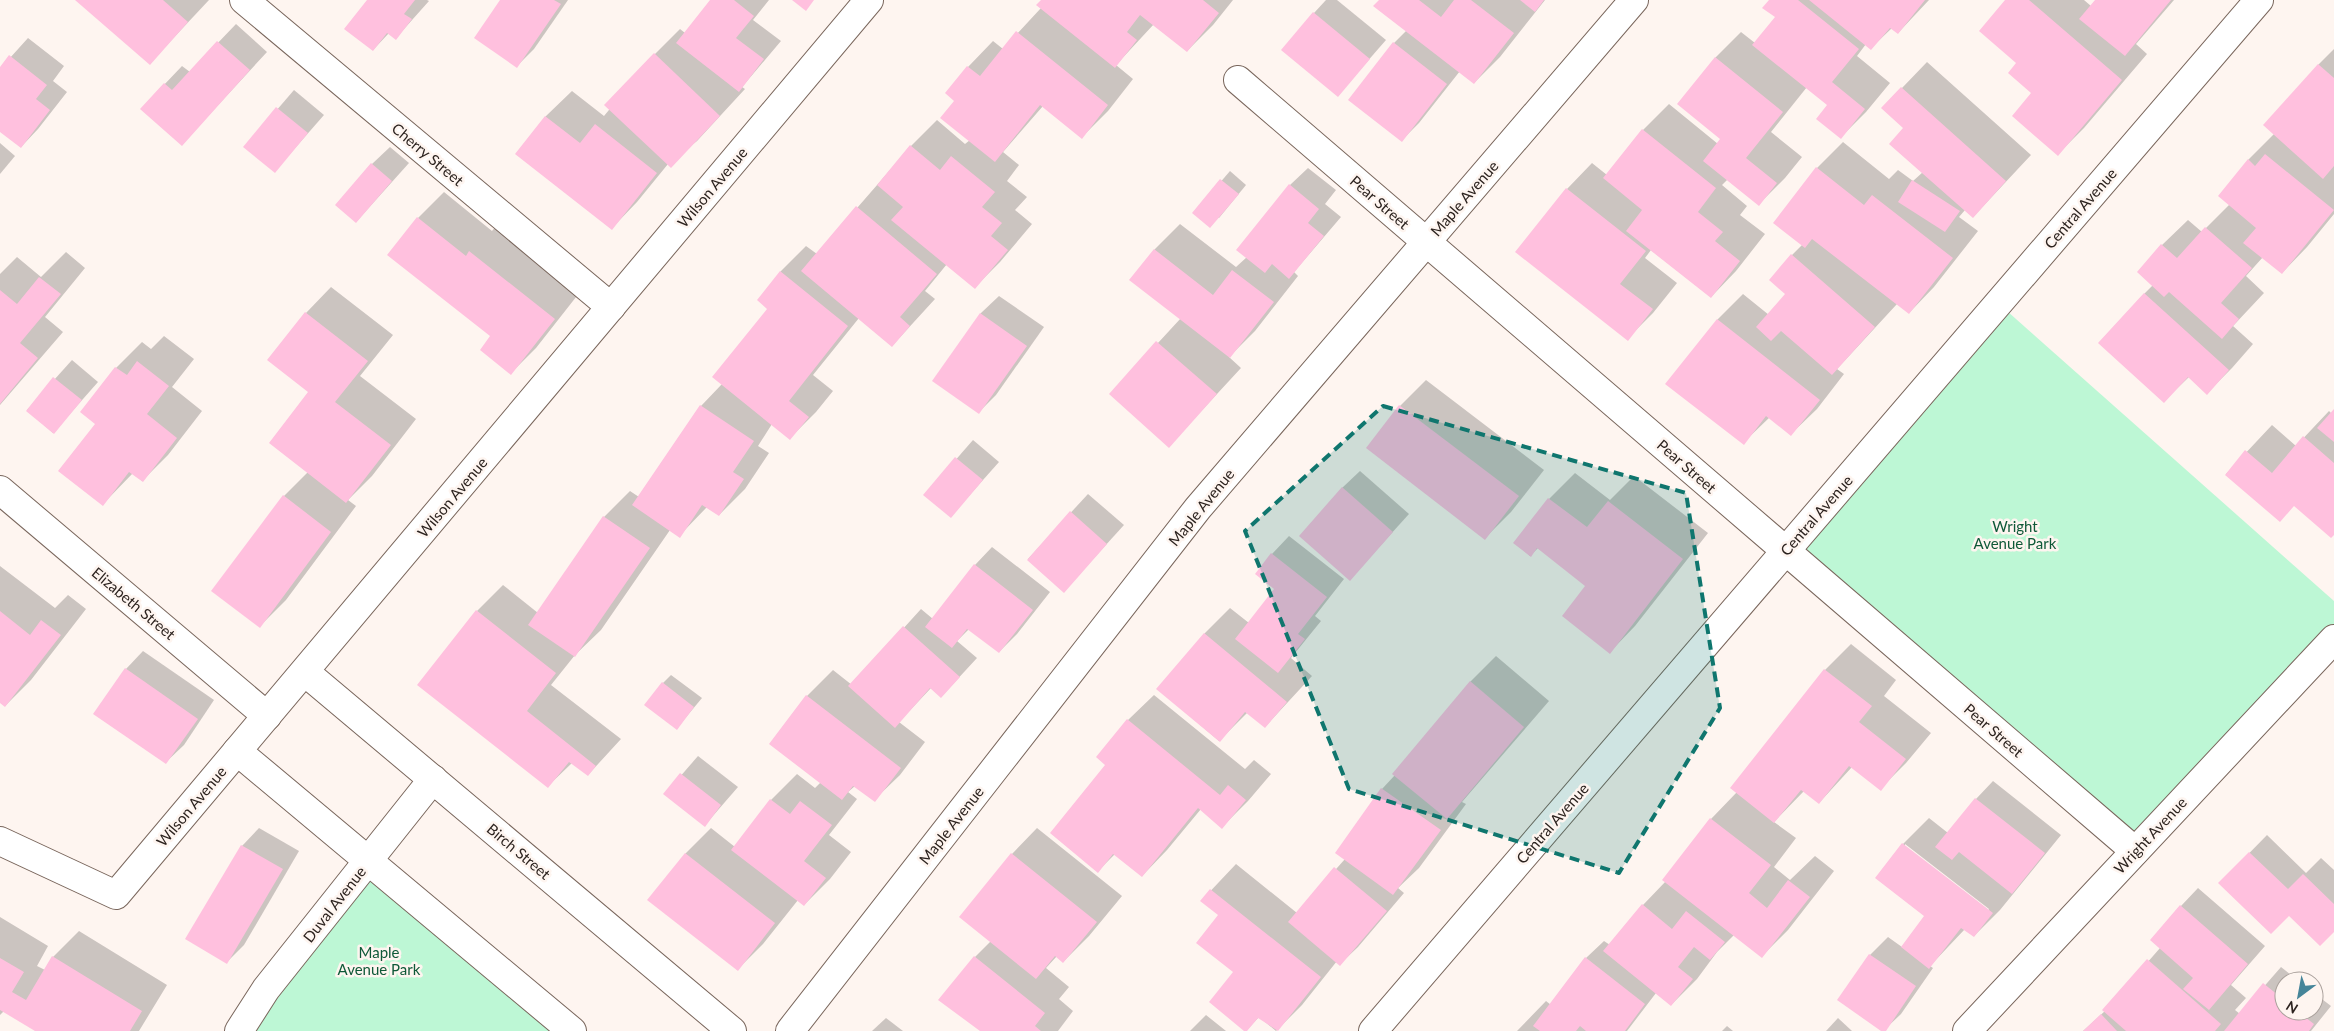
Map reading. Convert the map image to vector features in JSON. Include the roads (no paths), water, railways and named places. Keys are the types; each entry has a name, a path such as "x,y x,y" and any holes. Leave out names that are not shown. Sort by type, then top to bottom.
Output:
{"street":[{"name":"Cherry Street","path":"244,0 611,308"},
{"name":"Wilson Avenue","path":"0,841 116,895 870,0"},
{"name":"Maple Avenue","path":"790,1031 1198,508 1634,0"},
{"name":"Central Avenue","path":"1373,1031 2259,0"},
{"name":"Pear Street","path":"1238,80 2135,851"},
{"name":"Elizabeth Street","path":"0,490 267,716"},
{"name":"Wright Avenue","path":"1967,1031 2334,639"},
{"name":"Birch Street","path":"305,672 732,1031"},
{"path":"237,751 572,1031"},
{"name":"Duval Avenue","path":"239,1031 266,989 433,779"}],"park label":[{"name":"Wright Avenue Park","path":"2015,534"},
{"name":"Maple Avenue Park","path":"379,960"}]}
